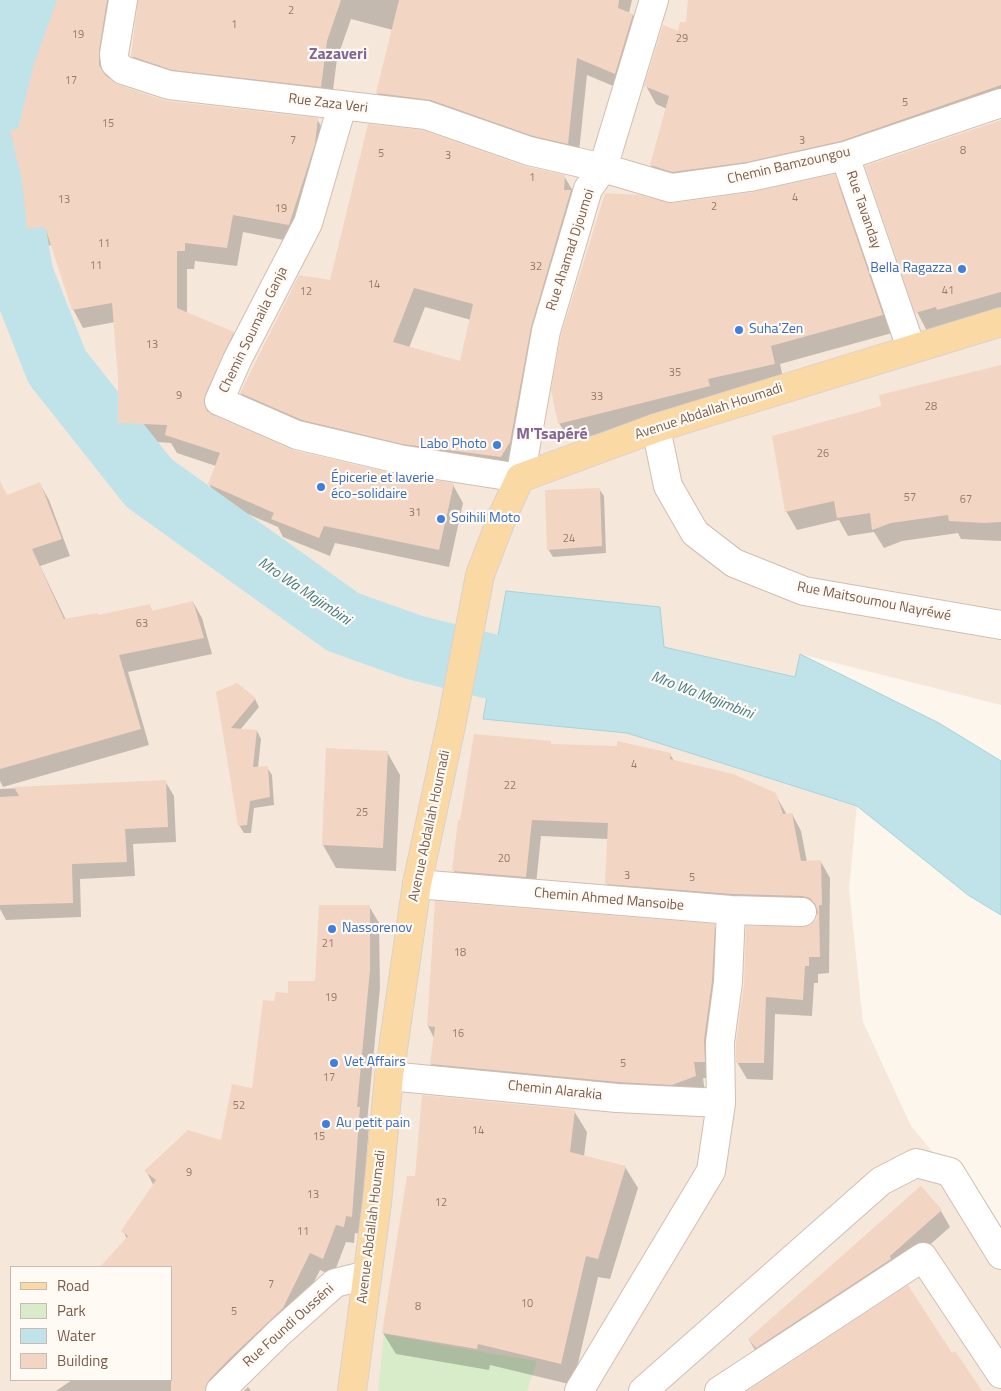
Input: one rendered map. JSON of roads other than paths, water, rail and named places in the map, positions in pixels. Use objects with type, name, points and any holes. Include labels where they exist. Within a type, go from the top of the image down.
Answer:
[{"type":"main road","name":"Avenue Abdallah Houmadi","points":[[352,1391],[377,1203],[389,1076],[417,884],[455,708],[480,576],[503,515],[520,478],[656,428],[911,348],[1001,322]]},
{"type":"street","name":"Rue Zaza Veri","points":[[123,0],[114,54],[115,63],[122,70],[169,85],[426,115],[529,151],[603,168]]},
{"type":"street","name":"Rue Ahamad Djoumoi","points":[[520,478],[546,331],[588,189],[603,168],[654,0]]},
{"type":"street","name":"Chemin Bamzoungou","points":[[603,168],[671,188],[750,177],[845,156],[1001,103]]},
{"type":"street","name":"Chemin Soumaila Ganja","points":[[342,106],[308,222],[237,360],[220,401],[297,434],[399,459],[520,478]]},
{"type":"street","name":"Rue Tavanday","points":[[845,156],[911,348]]},
{"type":"street","name":"Rue Maitsoumou Nayréwé","points":[[656,428],[668,486],[695,533],[734,564],[804,590],[1001,626]]},
{"type":"street","name":"Chemin Ahmed Mansoibe","points":[[417,884],[731,910],[802,912]]},
{"type":"street","points":[[579,1391],[711,1171],[721,1103],[720,1042],[728,982],[731,910]]},
{"type":"street","name":"Chemin Alarakia","points":[[389,1076],[617,1098],[721,1103]]},
{"type":"street","points":[[643,1391],[881,1181],[916,1163],[950,1172],[1001,1255]]},
{"type":"street","points":[[719,1391],[923,1257],[1001,1374]]},
{"type":"street","name":"Rue Foundi Ousséni","points":[[220,1391],[279,1333],[335,1283],[367,1275]]},
{"type":"water","points":[[506,591],[660,607],[664,647],[795,677],[800,654],[939,723],[1001,761],[1001,915],[968,895],[857,806],[627,733],[483,719]]},
{"type":"waterway","name":"Mro Wa Majimbini","points":[[24,0],[9,68],[3,169],[21,275],[57,367],[149,483],[343,622],[413,647],[513,672],[583,672]]},
{"type":"place","name":"Bella Ragazza","points":[[962,269]]},
{"type":"place","name":"Suha'Zen","points":[[739,330]]},
{"type":"place","name":"Labo Photo","points":[[497,445]]},
{"type":"place","name":"Épicerie et laverie éco-solidaire","points":[[321,487]]},
{"type":"place","name":"Soihili Moto","points":[[441,519]]},
{"type":"place","name":"Nassorenov","points":[[332,929]]},
{"type":"place","name":"Vet Affairs","points":[[334,1063]]},
{"type":"place","name":"Au petit pain","points":[[326,1124]]},
{"type":"district","name":"Zazaveri","points":[[338,55]]},
{"type":"district","name":"M'Tsapéré","points":[[552,435]]}]
